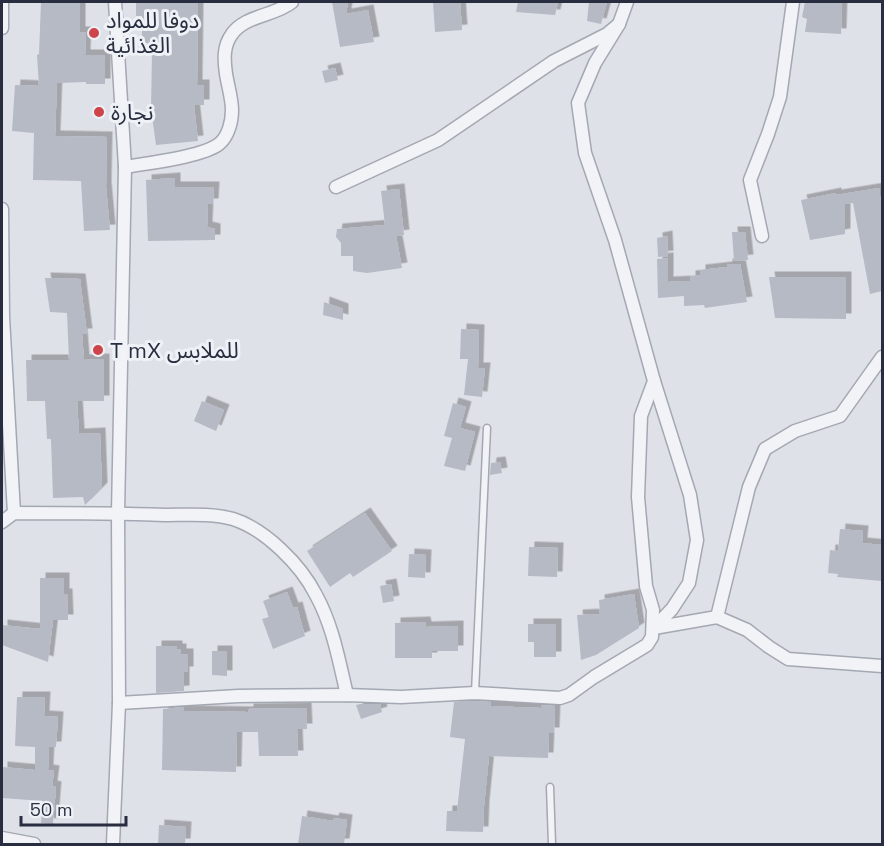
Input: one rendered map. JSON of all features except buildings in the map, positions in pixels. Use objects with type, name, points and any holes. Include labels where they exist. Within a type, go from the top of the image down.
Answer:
[{"type":"street","points":[[2,2],[2,28]]},
{"type":"street","points":[[113,844],[118,704],[118,513],[125,167],[115,2]]},
{"type":"street","points":[[125,167],[204,152],[219,144],[228,132],[232,111],[224,62],[226,43],[233,32],[245,23],[270,14],[292,2]]},
{"type":"street","points":[[627,2],[620,24],[595,63],[578,103],[585,153],[615,240],[654,381],[690,495],[697,540],[690,583],[672,609],[654,628]]},
{"type":"street","points":[[762,236],[750,180],[780,97],[793,2]]},
{"type":"street","points":[[336,187],[438,140],[554,61],[608,34],[620,24]]},
{"type":"street","points":[[2,209],[2,317],[14,513]]},
{"type":"street","points":[[717,617],[749,487],[765,449],[795,431],[840,416],[882,357]]},
{"type":"street","points":[[118,704],[238,696],[401,697],[475,693],[560,698],[569,695],[594,677],[642,649],[652,637],[653,610],[646,586],[638,497],[641,416],[654,381]]},
{"type":"street","points":[[2,522],[14,513],[118,513],[204,516],[232,519],[250,526],[295,564],[316,594],[334,638],[347,695]]},
{"type":"street","points":[[654,628],[717,617],[747,630],[788,658],[882,666]]},
{"type":"street","points":[[2,838],[34,844]]},
{"type":"lane","points":[[475,693],[487,428]]},
{"type":"lane","points":[[550,787],[552,844]]},
{"type":"place","name":"دوفا للمواد الغذائية","points":[[94,33]]},
{"type":"place","name":"نجارة","points":[[99,112]]},
{"type":"place","name":"T mX للملابس","points":[[98,350]]}]
